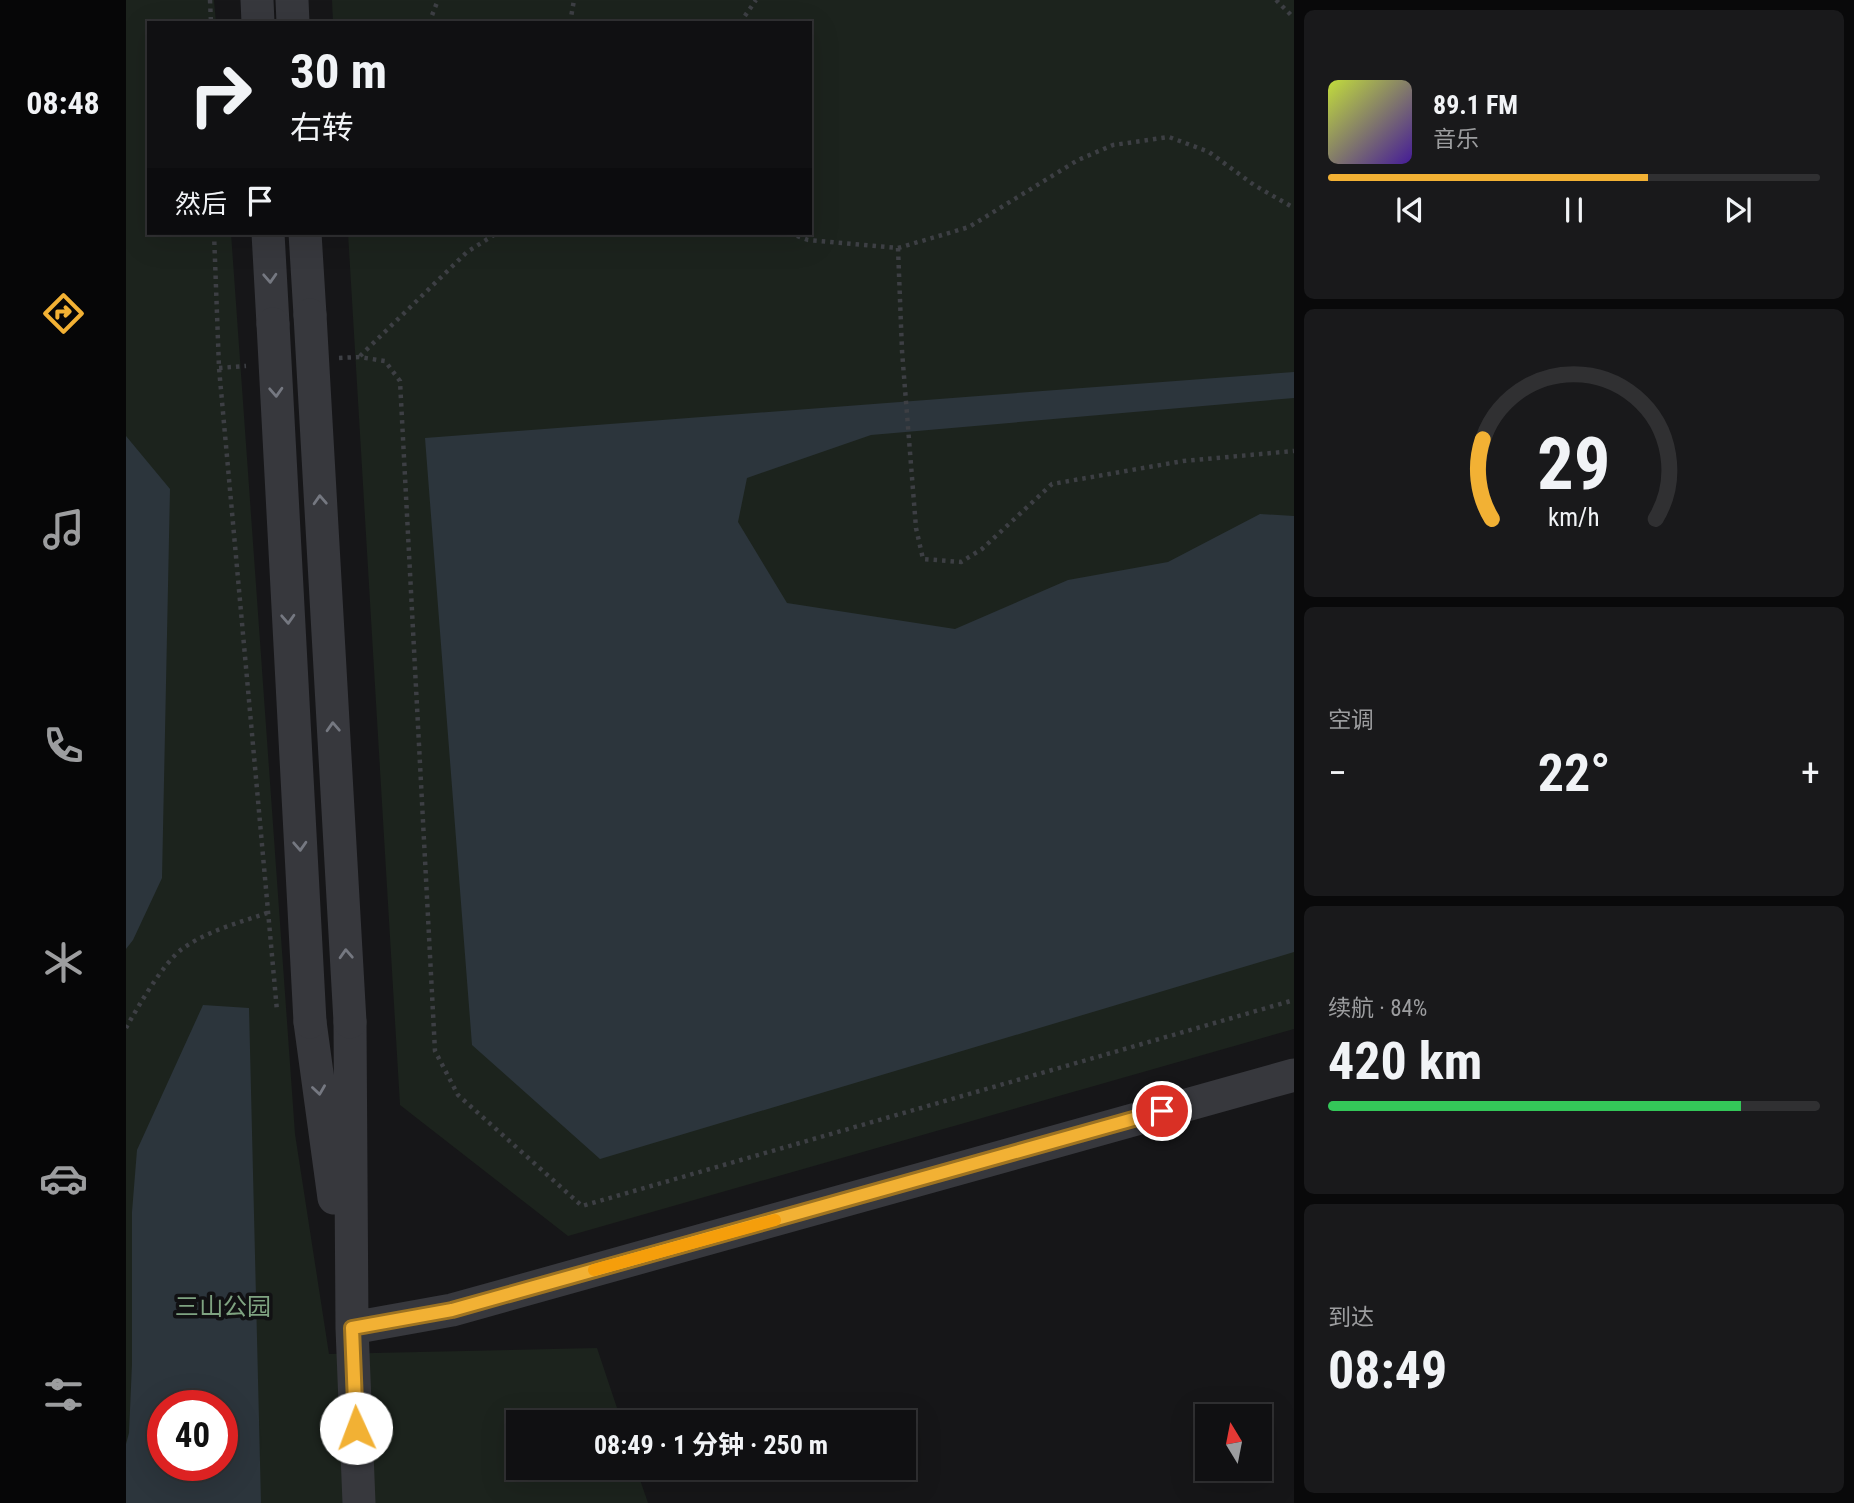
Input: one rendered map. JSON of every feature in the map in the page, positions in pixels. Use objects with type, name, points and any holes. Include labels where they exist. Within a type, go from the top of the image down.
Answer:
[{"type":"street","points":[[257,0],[258,21]]},
{"type":"street","points":[[292,0],[293,21]]},
{"type":"street","points":[[268,235],[294,1019],[352,1328]]},
{"type":"street","points":[[305,235],[350,1022],[352,1328],[359,1503]]},
{"type":"street","points":[[352,1328],[452,1310],[1294,1075]]},
{"type":"path","points":[[211,0],[211,21]]},
{"type":"path","points":[[430,21],[438,0]]},
{"type":"path","points":[[570,21],[574,0]]},
{"type":"path","points":[[741,21],[756,0]]},
{"type":"path","points":[[1276,0],[1294,18]]},
{"type":"path","points":[[794,235],[808,240],[898,248],[969,227],[1078,160],[1113,145],[1169,137],[1209,152],[1254,185],[1294,208]]},
{"type":"path","points":[[214,235],[219,368],[267,913],[294,1019]]},
{"type":"path","points":[[359,357],[486,236]]},
{"type":"path","points":[[898,248],[902,351],[916,528],[923,559],[961,562],[982,548],[1052,484],[1183,461],[1294,451]]},
{"type":"path","points":[[334,359],[359,357],[385,360],[400,381],[435,1051],[458,1095],[582,1206],[1294,1000]]},
{"type":"path","points":[[219,368],[257,365]]},
{"type":"path","points":[[126,1028],[142,998],[180,950],[223,928],[267,913]]},
{"type":"green space","name":"三山公园","points":[[126,0],[214,0],[216,21],[147,21],[147,235],[231,235],[295,1134],[329,1354],[597,1348],[618,1410],[506,1410],[506,1480],[640,1480],[648,1503],[126,1503]]},
{"type":"green space","points":[[332,0],[1294,0],[1294,1029],[568,1236],[400,1105],[348,235],[812,235],[812,21],[333,21]]},
{"type":"shaded area","points":[[1294,372],[1294,398],[871,435],[747,478],[738,522],[787,603],[955,629],[1068,580],[1168,562],[1260,514],[1294,516],[1294,952],[600,1159],[472,1045],[425,438]]},
{"type":"shaded area","points":[[126,436],[170,489],[162,878],[133,940],[126,949]]},
{"type":"shaded area","points":[[203,1005],[249,1008],[261,1503],[126,1503],[126,1444],[129,1433],[132,1364],[132,1212],[137,1150]]},
{"type":"slow traffic","points":[[594,1270],[775,1220]]},
{"type":"route","points":[[356,1428],[352,1328],[452,1310],[1162,1111]]}]
